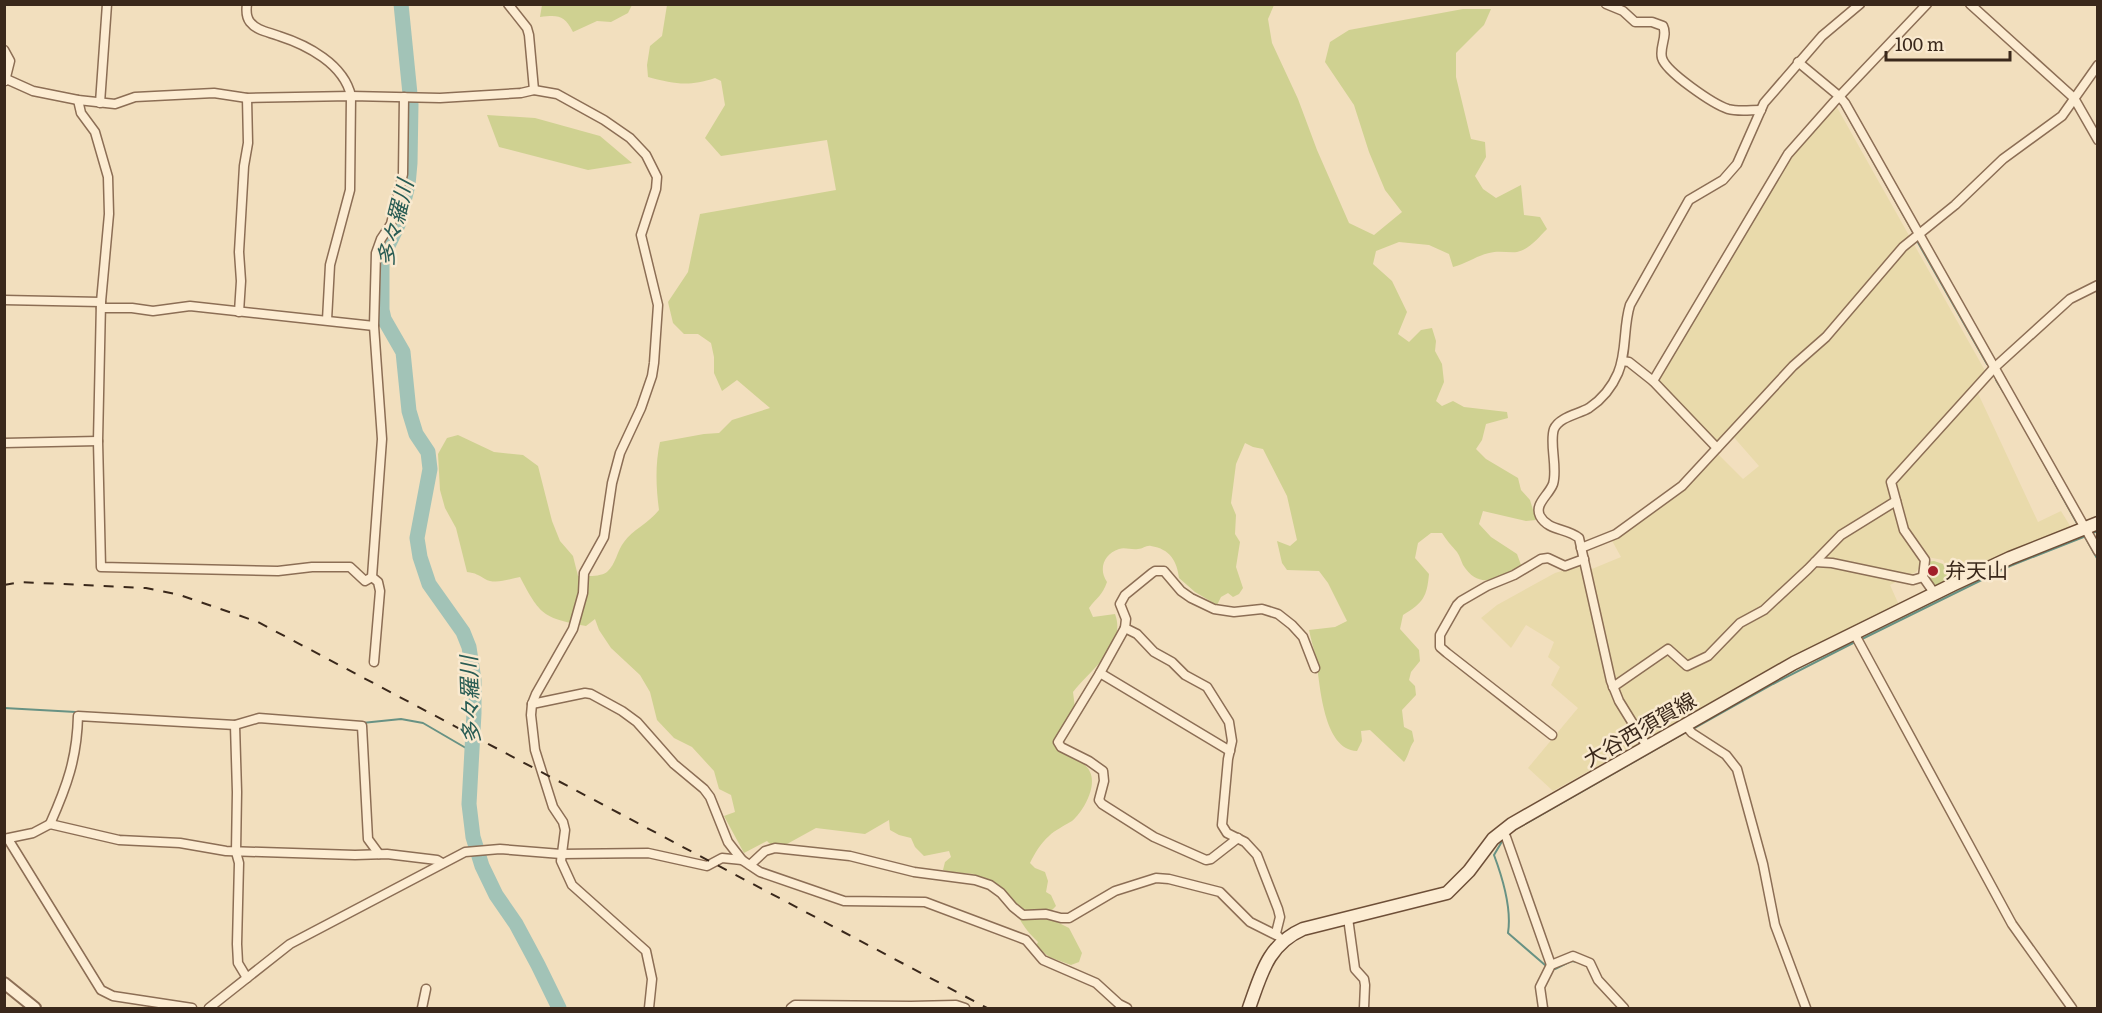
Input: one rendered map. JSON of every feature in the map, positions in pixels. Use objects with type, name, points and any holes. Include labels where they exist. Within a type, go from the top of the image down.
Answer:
[{"type":"main road","name":"大谷西須賀線","points":[[1249,1008],[1265,963],[1279,937],[1447,893],[1469,871],[1501,832],[1794,663],[2010,558],[2097,523]]},
{"type":"street","points":[[100,103],[107,4]]},
{"type":"street","points":[[247,4],[246,13],[255,28],[281,36],[326,58],[349,88],[351,96],[350,190],[330,265],[327,320]]},
{"type":"street","points":[[508,4],[527,28],[534,90]]},
{"type":"street","points":[[1606,4],[1623,11],[1635,22],[1652,22],[1663,26],[1665,31],[1661,55],[1665,64],[1688,84],[1727,109],[1761,110]]},
{"type":"street","points":[[1648,748],[1613,687],[1579,538],[1572,532],[1550,527],[1541,519],[1538,510],[1552,486],[1555,474],[1554,430],[1559,422],[1588,409],[1599,401],[1617,374],[1622,361],[1626,317],[1630,306],[1689,200],[1722,180],[1737,164],[1764,103],[1822,36],[1860,4]]},
{"type":"street","points":[[1653,381],[1788,154],[1839,96],[1928,4]]},
{"type":"street","points":[[1970,4],[2074,98],[2097,140]]},
{"type":"street","points":[[4,50],[10,61],[5,79],[33,91],[100,103],[115,104],[135,97],[214,93],[247,98],[351,96],[440,98],[521,93],[534,90],[557,94],[579,105],[630,138],[646,155],[657,177],[656,189],[641,235],[658,305],[652,376],[641,408],[620,453],[612,483],[604,537],[584,573],[583,593],[573,629],[536,694],[531,715],[535,750],[553,807],[563,822],[565,830],[561,861],[572,885],[646,951],[652,979],[649,1008]]},
{"type":"street","points":[[1798,62],[1839,96],[1916,235],[1994,368],[2083,530],[2097,550]]},
{"type":"street","points":[[1581,548],[1616,534],[1682,486],[1793,366],[1826,337],[1916,235],[1955,205],[2003,159],[2062,116],[2097,65]]},
{"type":"street","points":[[372,577],[382,439],[374,326],[376,253],[381,239],[391,224],[403,174],[408,97]]},
{"type":"street","points":[[239,312],[241,281],[239,252],[244,166],[248,143],[247,98]]},
{"type":"street","points":[[78,100],[81,112],[95,132],[108,177],[108,214],[101,305],[98,441],[101,567],[278,571],[312,567],[350,567],[365,580],[372,577]]},
{"type":"street","points":[[1935,594],[1923,577],[1924,560],[1904,530],[1891,482],[1994,368],[2070,299],[2097,285]]},
{"type":"street","points":[[4,300],[101,305],[153,311],[190,306],[374,326]]},
{"type":"street","points":[[1622,361],[1629,362],[1653,381],[1717,448]]},
{"type":"street","points":[[4,443],[98,441]]},
{"type":"street","points":[[1613,687],[1668,649],[1687,666],[1708,656],[1740,623],[1764,610],[1841,535],[1896,501]]},
{"type":"street","points":[[1552,735],[1447,654],[1440,647],[1440,635],[1456,605],[1487,586],[1506,579],[1541,559],[1548,558],[1565,566],[1584,559]]},
{"type":"street","points":[[1815,562],[1832,563],[1913,580],[1923,577]]},
{"type":"street","points":[[1238,838],[1219,854],[1206,860],[1155,837],[1102,804],[1099,800],[1104,781],[1103,771],[1089,761],[1060,747],[1059,738],[1125,628],[1126,619],[1120,609],[1122,600],[1152,573],[1160,570],[1168,574],[1181,591],[1214,609],[1234,612],[1262,609],[1278,615],[1303,637],[1315,668]]},
{"type":"street","points":[[372,577],[378,582],[380,591],[374,662]]},
{"type":"street","points":[[209,1008],[290,944],[442,863],[472,850],[500,849],[561,854],[648,853],[707,866],[722,858],[746,863],[765,851],[775,848],[850,856],[914,872],[975,880],[990,885],[1001,893],[1023,915],[1046,914],[1061,918],[1069,918],[1115,891],[1156,878],[1170,879],[1220,892],[1250,922],[1279,937],[1278,909],[1257,855],[1245,842],[1227,833],[1222,825],[1228,759],[1232,741],[1231,726],[1208,687],[1185,675],[1172,662],[1154,652],[1137,634],[1125,628]]},
{"type":"street","points":[[1854,633],[2012,924],[2072,1008]]},
{"type":"street","points":[[1100,673],[1230,752]]},
{"type":"street","points":[[532,704],[585,693],[622,711],[646,730],[674,764],[704,789],[710,797],[728,842],[746,863],[760,872],[844,901],[925,903],[1026,940],[1043,960],[1096,983],[1119,1004],[1127,1008]]},
{"type":"street","points":[[192,1008],[113,996],[101,990],[6,839],[33,833],[50,824],[68,785],[78,741],[78,716],[235,725],[259,718],[362,726],[368,839],[379,855]]},
{"type":"street","points":[[235,725],[236,852],[239,863],[237,953],[238,963],[247,978]]},
{"type":"street","points":[[1686,726],[1692,733],[1726,755],[1737,770],[1763,864],[1775,926],[1806,1008]]},
{"type":"street","points":[[50,824],[119,840],[180,843],[236,852],[379,855],[437,860],[442,863]]},
{"type":"street","points":[[1501,832],[1506,837],[1551,965]]},
{"type":"street","points":[[722,858],[728,842]]},
{"type":"street","points":[[1348,918],[1355,969],[1364,979],[1364,1008]]},
{"type":"street","points":[[1544,1008],[1540,987],[1551,965],[1574,956],[1590,963],[1598,980],[1624,1008]]},
{"type":"street","points":[[4,983],[35,1008]]},
{"type":"street","points":[[422,1008],[426,989]]},
{"type":"street","points":[[791,1008],[795,1005],[956,1005],[966,1008]]},
{"type":"shaded area","points":[[1834,102],[1988,376],[1976,389],[2038,522],[2061,511],[2072,529],[1952,578],[1943,560],[1927,557],[1916,572],[1890,585],[1899,605],[1792,658],[1553,791],[1528,768],[1578,708],[1551,685],[1560,667],[1548,657],[1554,642],[1526,625],[1511,648],[1481,618],[1497,605],[1584,559],[1587,571],[1621,557],[1610,537],[1682,486],[1715,451],[1743,479],[1759,466],[1731,434],[1717,448],[1653,381],[1788,154]]},
{"type":"green space","points":[[542,4],[632,5],[628,13],[611,22],[597,21],[573,32],[567,22],[560,17],[540,17]]},
{"type":"green space","points":[[667,5],[1274,5],[1268,19],[1272,43],[1298,99],[1317,150],[1349,223],[1374,235],[1402,212],[1385,190],[1369,152],[1354,105],[1325,62],[1330,42],[1349,30],[1463,9],[1491,9],[1484,25],[1456,53],[1456,77],[1471,139],[1485,142],[1486,157],[1475,176],[1483,189],[1496,198],[1521,185],[1524,215],[1540,217],[1547,229],[1534,243],[1522,251],[1489,253],[1453,267],[1449,254],[1429,245],[1399,242],[1376,251],[1373,264],[1392,281],[1407,312],[1398,334],[1409,342],[1421,330],[1432,328],[1436,341],[1435,351],[1442,364],[1444,382],[1436,401],[1442,406],[1453,401],[1464,407],[1507,412],[1508,418],[1486,424],[1482,440],[1476,449],[1486,459],[1518,478],[1521,490],[1530,500],[1536,520],[1526,521],[1483,511],[1479,524],[1491,537],[1517,554],[1521,565],[1490,580],[1476,578],[1470,573],[1442,533],[1431,533],[1418,543],[1415,558],[1429,574],[1423,599],[1403,615],[1400,629],[1419,650],[1420,661],[1411,672],[1409,680],[1415,686],[1416,695],[1402,710],[1404,727],[1412,731],[1414,741],[1404,762],[1370,730],[1361,731],[1362,741],[1357,751],[1346,748],[1337,740],[1330,728],[1325,714],[1309,630],[1335,627],[1347,621],[1328,583],[1319,571],[1287,570],[1282,563],[1277,541],[1290,546],[1297,540],[1287,496],[1263,449],[1245,443],[1236,464],[1231,503],[1236,515],[1235,534],[1240,542],[1236,567],[1243,588],[1239,594],[1233,597],[1228,593],[1221,597],[1217,605],[1195,592],[1179,578],[1174,561],[1168,553],[1151,546],[1119,549],[1110,554],[1104,562],[1103,572],[1107,582],[1089,608],[1093,617],[1115,614],[1116,636],[1105,656],[1073,692],[1075,708],[1059,746],[1088,768],[1092,778],[1091,791],[1077,817],[1046,839],[1030,863],[1045,872],[1048,881],[1046,892],[1051,895],[1056,906],[1050,912],[1051,919],[1069,928],[1082,953],[1079,962],[1071,965],[1049,957],[1036,946],[1038,942],[1024,926],[1007,895],[998,886],[980,881],[974,874],[943,870],[945,862],[951,857],[949,851],[924,856],[915,847],[911,838],[890,830],[889,820],[865,834],[816,828],[787,844],[772,846],[767,841],[744,853],[724,816],[735,812],[731,795],[719,789],[714,771],[692,747],[674,738],[657,720],[650,692],[640,675],[611,648],[599,630],[595,619],[586,626],[551,617],[538,607],[520,577],[493,582],[467,572],[456,528],[445,508],[440,490],[438,454],[447,438],[458,435],[494,452],[523,455],[538,466],[552,521],[560,541],[573,556],[578,576],[593,576],[607,572],[627,538],[659,510],[656,476],[660,442],[719,433],[732,420],[770,408],[737,380],[722,391],[714,373],[711,343],[698,334],[684,334],[673,323],[668,302],[688,272],[700,214],[836,190],[827,140],[721,156],[705,138],[725,105],[721,81],[715,78],[682,84],[648,77],[650,46],[662,36]]},
{"type":"green space","points":[[487,115],[535,118],[600,136],[632,163],[588,170],[499,147]]},
{"type":"green space","points":[[1934,561],[1943,564],[1949,579],[1937,587],[1928,580],[1926,574],[1926,562]]},
{"type":"waterway","name":"多々羅川","points":[[401,4],[411,104],[410,163],[408,185],[398,225],[382,258],[382,310],[384,319],[403,352],[409,411],[416,434],[428,452],[430,469],[417,538],[420,557],[429,584],[463,632],[469,647],[474,680],[469,804],[473,837],[482,866],[496,895],[516,924],[559,1008]]},
{"type":"waterway","points":[[1842,106],[1914,234]]},
{"type":"waterway","points":[[1916,239],[1987,364]]},
{"type":"waterway","points":[[1996,380],[2004,393]]},
{"type":"waterway","points":[[2037,451],[2079,527]]},
{"type":"waterway","points":[[2092,533],[2098,531]]},
{"type":"waterway","points":[[1860,640],[2010,566],[2086,536]]},
{"type":"waterway","points":[[2085,537],[2098,560]]},
{"type":"waterway","points":[[1693,729],[1855,642]]},
{"type":"waterway","points":[[4,708],[76,712]]},
{"type":"waterway","points":[[362,723],[401,719],[423,723],[471,751]]},
{"type":"waterway","points":[[1511,832],[1688,731]]},
{"type":"waterway","points":[[1504,838],[1494,855],[1508,904],[1508,933],[1545,965],[1555,969],[1571,961],[1579,962]]},
{"type":"railway","points":[[4,585],[20,582],[146,588],[180,595],[258,622],[987,1008]]},
{"type":"place","name":"弁天山","points":[[1933,571]]}]
